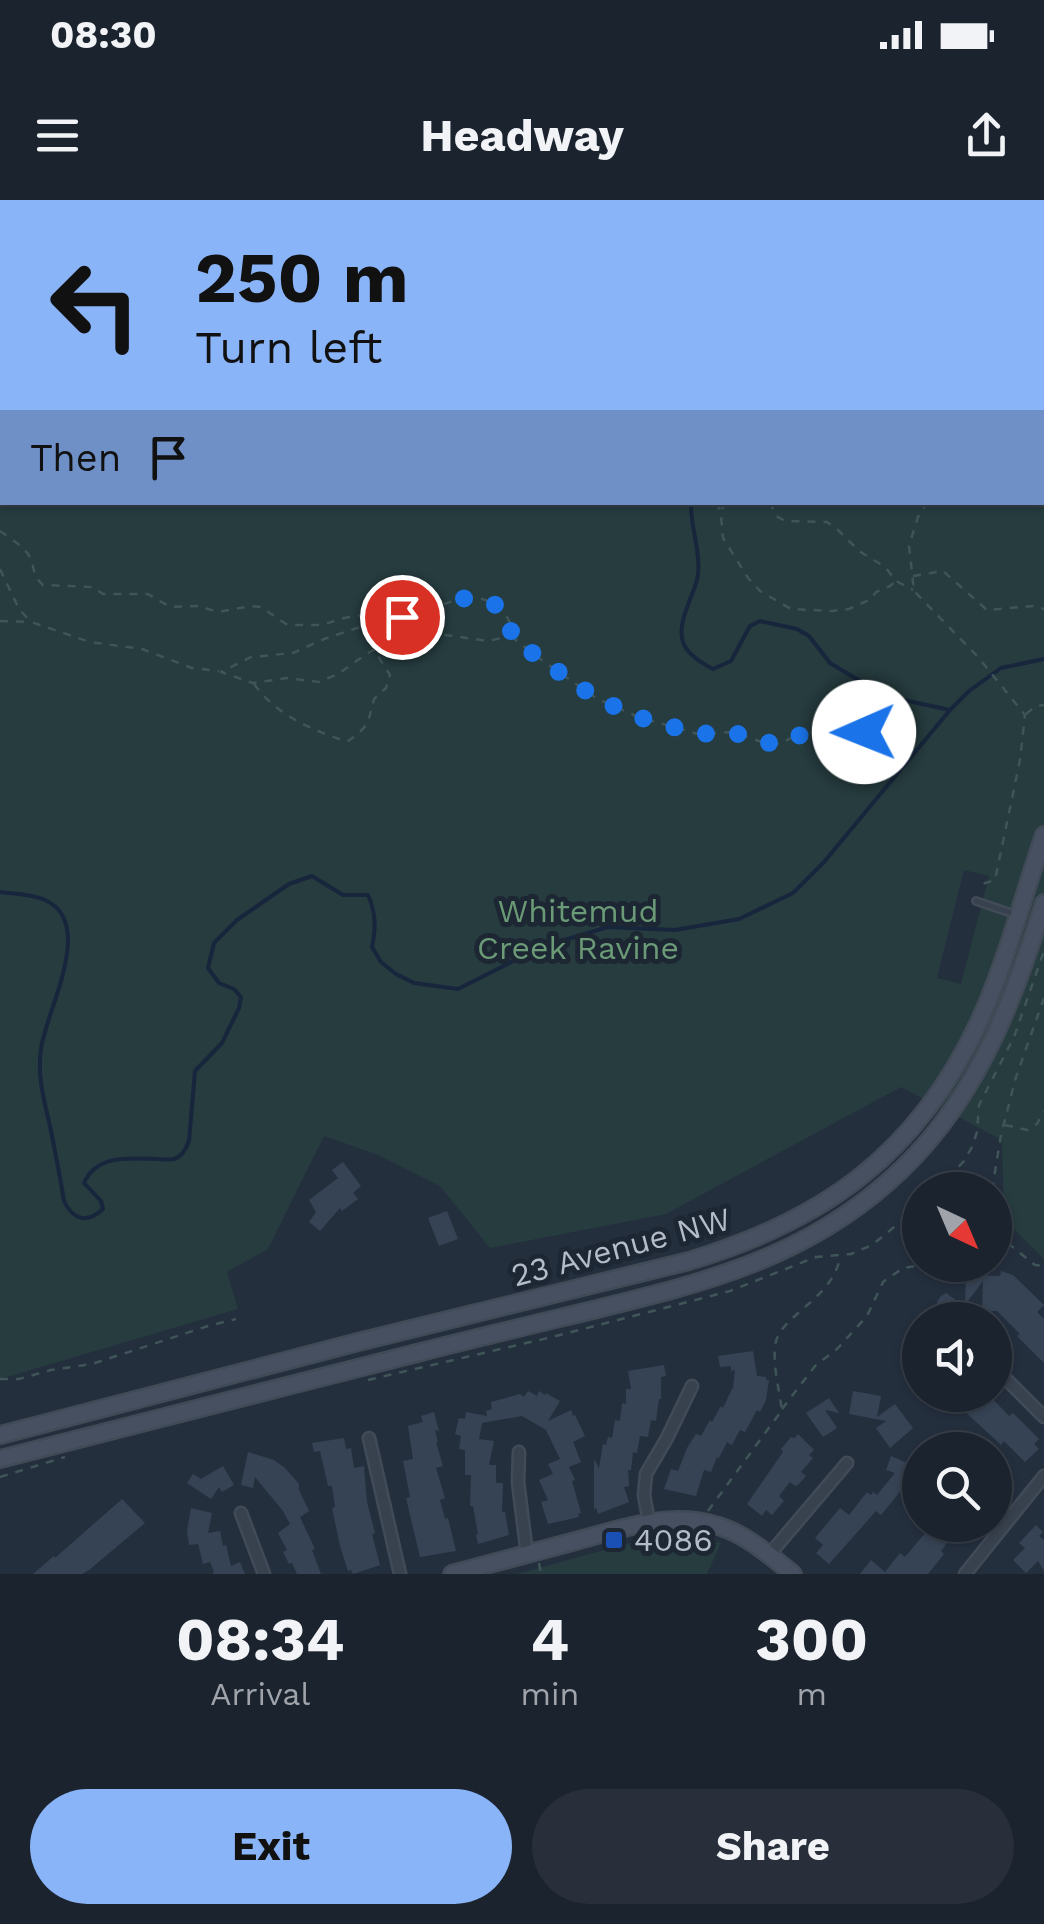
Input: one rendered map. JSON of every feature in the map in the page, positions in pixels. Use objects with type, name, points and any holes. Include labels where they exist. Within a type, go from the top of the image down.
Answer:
[{"type":"main road","name":"23 Avenue NW","points":[[0,1435],[689,1261],[782,1228],[872,1168],[926,1112],[959,1062],[980,1020],[1044,835]]},
{"type":"main road","name":"23 Avenue NW","points":[[0,1459],[698,1284],[791,1248],[886,1185],[944,1122],[977,1073],[1002,1023],[1044,903]]},
{"type":"main road","points":[[452,1574],[649,1522],[671,1520],[701,1522],[734,1532],[788,1573]]},
{"type":"street","points":[[1012,1385],[1044,1417]]},
{"type":"street","points":[[649,1522],[644,1495],[646,1474],[692,1386]]},
{"type":"street","points":[[370,1438],[400,1574]]},
{"type":"street","points":[[519,1452],[518,1482],[526,1554]]},
{"type":"street","points":[[769,1555],[847,1463]]},
{"type":"street","points":[[964,1574],[1044,1476]]},
{"type":"street","points":[[241,1513],[264,1574]]},
{"type":"lane","points":[[976,901],[1017,915]]},
{"type":"path","points":[[718,505],[722,538],[748,578],[760,591],[791,609],[849,609],[872,599],[876,592],[896,581]]},
{"type":"path","points":[[719,510],[725,505]]},
{"type":"path","points":[[771,505],[776,516],[785,521],[826,522],[859,551],[885,567],[896,581],[914,591],[978,657],[1025,715],[1020,760],[995,880],[982,884]]},
{"type":"path","points":[[914,591],[909,546],[926,505]]},
{"type":"path","points":[[0,532],[28,553],[32,572],[43,584],[92,586],[103,594],[148,594],[170,606],[198,606],[218,612],[261,606],[286,624],[322,625],[368,614],[369,624]]},
{"type":"path","points":[[0,569],[19,610],[30,622]]},
{"type":"path","points":[[913,576],[942,570],[987,610],[1004,606],[1044,609]]},
{"type":"path","points":[[450,594],[450,602]]},
{"type":"path","points":[[0,621],[30,622],[90,642],[142,648],[192,668],[221,672],[253,683],[287,678],[324,681],[374,650],[431,633],[500,640],[512,628],[500,606],[480,597],[465,597],[319,640],[293,653],[251,657],[221,672]]},
{"type":"path","points":[[427,599],[429,610]]},
{"type":"path","points":[[510,634],[596,698],[638,717],[698,734],[732,732],[779,744],[813,733],[838,736],[871,731],[889,716]]},
{"type":"path","points":[[253,683],[264,697],[302,725],[347,742],[371,718],[374,698],[386,688],[390,675],[374,650]]},
{"type":"path","points":[[1025,715],[1044,705]]},
{"type":"path","points":[[954,1172],[972,1147],[979,1105],[1014,1037],[1044,951]]},
{"type":"path","points":[[995,1172],[1016,1077],[1044,998]]},
{"type":"path","points":[[1004,1124],[1027,1130],[1037,1124],[1044,1111]]},
{"type":"path","points":[[1012,1247],[1035,1265],[1044,1266]]},
{"type":"path","points":[[782,1410],[774,1342],[829,1285],[840,1256]]},
{"type":"path","points":[[701,1522],[792,1394],[867,1316],[888,1277],[902,1269]]},
{"type":"path","points":[[0,1379],[19,1379],[92,1364],[236,1319]]},
{"type":"green space","name":"Whitemud Creek Ravine","points":[[0,505],[1044,505],[1044,1259],[1012,1228],[1012,1172],[1003,1172],[1002,1140],[901,1087],[666,1214],[490,1248],[440,1186],[378,1155],[324,1136],[268,1249],[227,1272],[238,1309],[0,1379]],"holes":[[[964,870],[989,876],[961,984],[937,978]]]},
{"type":"green space","points":[[685,1534],[721,1543],[707,1574],[517,1574],[648,1538]]},
{"type":"building","points":[[343,1162],[361,1186],[353,1193],[358,1199],[342,1211],[340,1208],[320,1231],[309,1222],[316,1212],[309,1200],[338,1178],[332,1170]]},
{"type":"building","points":[[447,1211],[458,1239],[439,1246],[428,1218]]},
{"type":"building","points":[[1012,1275],[1044,1305],[1037,1312],[1044,1319],[1044,1363],[1017,1336],[1020,1334],[1012,1326],[1012,1302],[982,1302],[983,1282],[1012,1282]]},
{"type":"building","points":[[966,1282],[982,1282],[967,1302]]},
{"type":"building","points":[[946,1293],[958,1302],[937,1302]]},
{"type":"building","points":[[753,1351],[757,1376],[769,1380],[760,1412],[757,1410],[745,1432],[740,1430],[732,1445],[727,1442],[711,1472],[704,1470],[696,1496],[664,1489],[671,1469],[678,1471],[696,1434],[701,1436],[723,1408],[733,1387],[735,1370],[731,1371],[731,1366],[720,1367],[718,1356]]},
{"type":"building","points":[[664,1365],[666,1376],[661,1377],[656,1421],[651,1420],[648,1437],[640,1436],[628,1470],[629,1486],[624,1487],[629,1502],[598,1514],[594,1509],[594,1459],[599,1468],[603,1444],[606,1445],[608,1437],[612,1438],[615,1420],[620,1421],[626,1389],[631,1389],[628,1371]]},
{"type":"building","points":[[528,1391],[537,1396],[539,1391],[546,1393],[560,1401],[548,1421],[571,1410],[585,1436],[573,1442],[581,1462],[569,1467],[581,1513],[579,1517],[548,1524],[541,1502],[548,1500],[539,1480],[553,1474],[548,1464],[560,1459],[546,1430],[522,1416],[482,1423],[479,1439],[494,1441],[489,1465],[496,1465],[496,1483],[503,1483],[502,1512],[509,1535],[478,1544],[470,1506],[471,1475],[465,1475],[465,1450],[459,1449],[461,1436],[455,1434],[459,1418],[465,1419],[466,1412],[487,1416],[491,1402],[520,1394],[524,1397]]},
{"type":"building","points":[[853,1391],[881,1396],[877,1417],[895,1404],[913,1428],[902,1432],[902,1438],[890,1448],[876,1428],[886,1421],[849,1414]]},
{"type":"building","points":[[829,1398],[839,1413],[825,1410],[837,1428],[823,1437],[806,1413]]},
{"type":"building","points":[[434,1412],[443,1466],[436,1468],[445,1498],[440,1500],[456,1551],[420,1557],[406,1498],[410,1497],[403,1461],[413,1459],[408,1426],[423,1422],[421,1416]]},
{"type":"building","points":[[965,1412],[1005,1412],[1009,1416],[1013,1413],[1039,1439],[1034,1444],[1039,1449],[1025,1462],[1012,1449],[1012,1432],[987,1432]]},
{"type":"building","points":[[798,1434],[814,1450],[809,1455],[813,1458],[801,1472],[806,1476],[798,1485],[790,1482],[779,1496],[784,1501],[772,1515],[766,1510],[762,1516],[747,1504],[783,1452],[781,1449]]},
{"type":"building","points":[[344,1438],[346,1449],[351,1448],[354,1468],[364,1466],[380,1565],[353,1574],[348,1571],[340,1546],[332,1486],[328,1486],[320,1451],[314,1452],[312,1443]]},
{"type":"building","points":[[248,1452],[274,1460],[299,1484],[309,1511],[300,1517],[315,1549],[312,1550],[321,1574],[297,1574],[283,1552],[287,1550],[278,1533],[290,1524],[283,1511],[255,1477],[253,1488],[241,1485]]},
{"type":"building","points":[[891,1456],[902,1461],[902,1489],[881,1515],[876,1511],[829,1564],[816,1553],[823,1545],[815,1538],[840,1508],[849,1515],[867,1492],[877,1495],[895,1473],[886,1470]]},
{"type":"building","points":[[223,1466],[234,1485],[222,1492],[219,1487],[211,1499],[187,1483],[193,1474],[201,1479]]},
{"type":"building","points":[[122,1499],[145,1523],[82,1574],[33,1574],[55,1558]]},
{"type":"building","points":[[191,1508],[212,1513],[208,1533],[220,1531],[231,1566],[240,1562],[245,1574],[212,1574],[210,1562],[203,1564],[198,1544],[189,1545]]},
{"type":"building","points":[[1036,1525],[1043,1532],[1039,1536],[1044,1540],[1044,1571],[1038,1561],[1026,1573],[1013,1560],[1025,1548],[1019,1543]]},
{"type":"building","points":[[918,1542],[948,1542],[941,1551],[944,1554],[928,1574],[860,1574],[871,1560],[885,1572],[900,1553],[905,1557]]},
{"type":"waterway","points":[[691,505],[698,574],[682,636],[688,651],[713,669],[731,661],[750,626],[760,621],[797,629],[809,636],[830,663],[885,696],[950,710],[1001,668],[1044,659]]},
{"type":"waterway","points":[[0,892],[45,900],[60,912],[67,928],[64,970],[41,1049],[41,1078],[64,1201],[76,1216],[86,1218],[103,1209],[101,1201],[84,1183],[97,1167],[115,1160],[174,1159],[185,1150],[195,1071],[222,1043],[241,997],[219,983],[208,968],[214,943],[237,920],[289,884],[312,876],[343,895],[368,895],[373,908],[372,947],[381,962],[414,983],[458,989],[541,947],[608,927],[675,930],[739,919],[793,893],[824,862],[950,710]]},
{"type":"place","name":"4086","points":[[614,1540]]},
{"type":"route","points":[[402,617],[465,597],[480,597],[500,606],[512,628],[510,634],[596,698],[638,717],[698,734],[732,732],[779,744],[786,738],[813,733],[838,736],[864,732]]}]
